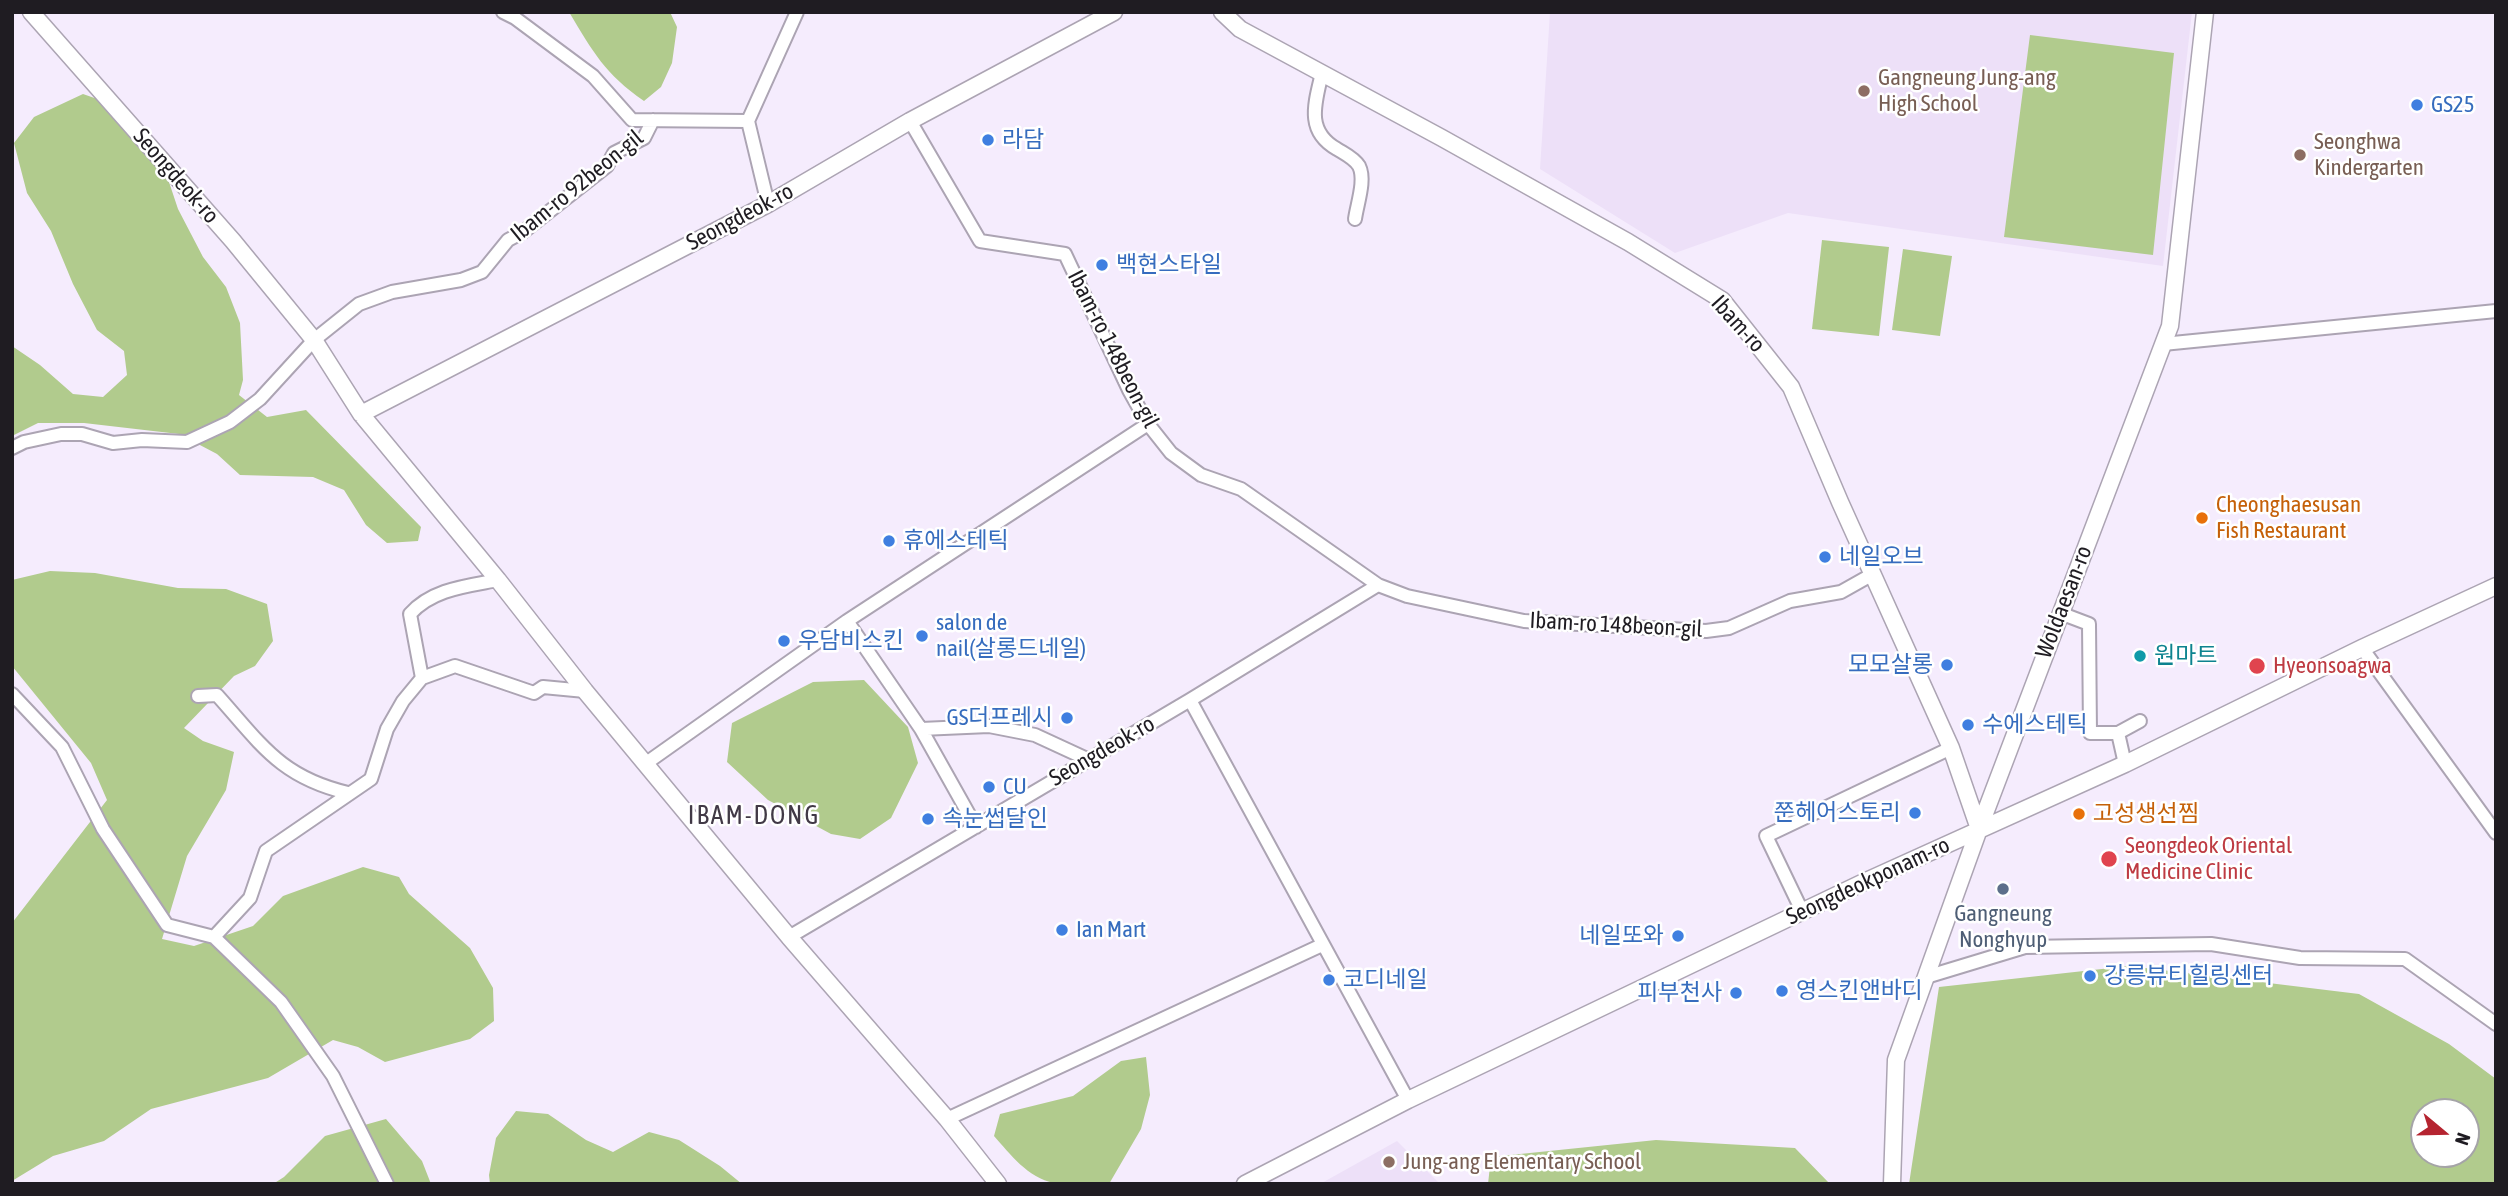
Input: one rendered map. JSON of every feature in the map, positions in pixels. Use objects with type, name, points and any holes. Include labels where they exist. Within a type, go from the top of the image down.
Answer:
[{"type":"street","name":"Seongdeok-ro","points":[[31,12],[233,241],[314,340],[361,414],[498,580],[585,691],[789,937],[947,1119],[998,1184]]},
{"type":"street","points":[[503,12],[593,76],[632,120],[653,120]]},
{"type":"street","points":[[768,204],[748,121],[797,12]]},
{"type":"street","name":"Seongdeok-ro","points":[[361,414],[768,204],[910,121],[1114,12]]},
{"type":"street","name":"Ibam-ro","points":[[1222,12],[1240,29],[1628,242],[1722,300],[1791,387],[1951,748],[1979,829]]},
{"type":"street","name":"Woldaesan-ro","points":[[1892,1184],[1896,1060],[1928,965],[2170,326],[2205,12]]},
{"type":"street","points":[[1322,73],[1314,105],[1315,121],[1325,143],[1351,157],[1358,164],[1361,173],[1355,219]]},
{"type":"street","name":"Ibam-ro 92beon-gil","points":[[12,448],[24,442],[61,434],[82,434],[113,443],[142,440],[187,442],[230,422],[260,399],[314,340],[359,304],[392,292],[460,280],[482,272],[508,240],[523,232],[607,166],[614,153],[643,138],[653,120],[748,121]]},
{"type":"street","name":"Ibam-ro 148beon-gil","points":[[910,121],[980,241],[1065,254],[1148,424],[1171,453],[1201,475],[1241,489],[1378,585],[1407,596],[1524,621],[1706,631],[1728,628],[1790,601],[1841,593],[1873,574]]},
{"type":"street","points":[[2163,344],[2496,311]]},
{"type":"street","points":[[645,764],[847,621],[1148,424]]},
{"type":"street","points":[[422,678],[410,614],[448,590],[498,580]]},
{"type":"street","name":"Seongdeok-ro","points":[[789,937],[1190,700],[1378,585]]},
{"type":"street","name":"Seongdeokponam-ro","points":[[1245,1184],[1408,1100],[1802,911],[2125,764],[2496,586]]},
{"type":"street","points":[[2060,613],[2089,624],[2090,733],[2118,733],[2140,721]]},
{"type":"street","points":[[847,621],[921,729],[976,827]]},
{"type":"street","points":[[2362,648],[2496,833]]},
{"type":"street","points":[[214,937],[250,898],[266,851],[372,779],[387,729],[403,701],[422,678],[455,666],[534,693],[543,687],[585,691]]},
{"type":"street","points":[[12,694],[62,747],[103,828],[167,925],[214,937],[281,1002],[333,1076],[387,1184]]},
{"type":"street","points":[[198,696],[216,695],[272,757],[288,769],[319,786],[348,793]]},
{"type":"street","points":[[1190,700],[1321,945],[1408,1100]]},
{"type":"street","points":[[921,729],[989,726],[1035,735],[1087,760]]},
{"type":"street","points":[[2118,733],[2125,764]]},
{"type":"street","points":[[1802,911],[1766,836],[1951,748]]},
{"type":"street","points":[[1926,977],[2025,947],[2211,944],[2300,958],[2405,959],[2496,1024]]},
{"type":"street","points":[[947,1119],[1321,945]]},
{"type":"shaded area","name":"Gangneung Jung-ang High School","points":[[1550,12],[2192,12],[2163,266],[1788,213],[1675,253],[1540,169]]},
{"type":"shaded area","name":"Jung-ang Elementary School","points":[[1397,1141],[1440,1184],[1320,1184]]},
{"type":"green space","points":[[569,12],[670,12],[677,27],[672,63],[661,87],[644,101],[631,91],[609,72]]},
{"type":"green space","points":[[2030,35],[2174,53],[2153,255],[2004,237]]},
{"type":"green space","points":[[83,94],[123,108],[162,161],[178,209],[203,257],[226,287],[240,323],[243,380],[239,395],[267,417],[306,410],[421,527],[418,541],[387,543],[366,525],[344,490],[313,477],[240,475],[217,454],[179,434],[84,423],[38,423],[12,436],[12,346],[40,365],[73,394],[103,397],[127,375],[124,351],[97,330],[73,284],[51,231],[27,193],[14,143],[34,117]]},
{"type":"green space","points":[[1822,240],[1889,247],[1879,336],[1812,329]]},
{"type":"green space","points":[[1903,249],[1952,256],[1940,336],[1892,330]]},
{"type":"green space","points":[[50,571],[95,573],[178,588],[226,589],[267,604],[273,641],[255,666],[234,676],[184,728],[203,741],[234,752],[226,790],[187,856],[162,939],[194,946],[253,926],[283,896],[363,867],[399,877],[409,894],[470,948],[493,988],[494,1021],[470,1039],[385,1062],[358,1047],[333,1040],[268,1078],[151,1109],[104,1141],[53,1156],[12,1181],[12,923],[107,800],[91,763],[12,666],[12,580]]},
{"type":"green space","points":[[864,680],[908,727],[918,763],[891,818],[860,839],[831,834],[768,800],[727,762],[732,723],[813,682]]},
{"type":"green space","points":[[2129,966],[2359,994],[2449,1044],[2496,1079],[2496,1184],[1909,1184],[1939,987]]},
{"type":"green space","points":[[1146,1057],[1150,1095],[1141,1129],[1109,1184],[1067,1185],[1045,1180],[1020,1164],[994,1136],[1000,1114],[1073,1096],[1121,1061]]},
{"type":"green space","points":[[516,1111],[548,1114],[586,1140],[613,1152],[649,1132],[679,1140],[720,1166],[742,1184],[490,1184],[489,1175],[496,1138]]},
{"type":"green space","points":[[386,1119],[422,1161],[431,1184],[273,1184],[284,1177],[325,1136]]},
{"type":"green space","points":[[1656,1140],[1795,1148],[1830,1184],[1488,1184],[1491,1157]]},
{"type":"place","name":"Gangneung Jung-ang High School","points":[[1864,91]]},
{"type":"place","name":"GS25","points":[[2417,105]]},
{"type":"place","name":"라담","points":[[988,140]]},
{"type":"place","name":"Seonghwa Kindergarten","points":[[2300,155]]},
{"type":"place","name":"백현스타일","points":[[1102,265]]},
{"type":"place","name":"Cheonghaesusan Fish Restaurant","points":[[2202,518]]},
{"type":"place","name":"휴에스테틱","points":[[889,541]]},
{"type":"place","name":"네일오브","points":[[1825,557]]},
{"type":"place","name":"salon de nail(살롱드네일)","points":[[922,636]]},
{"type":"place","name":"우담비스킨","points":[[784,641]]},
{"type":"place","name":"원마트","points":[[2140,656]]},
{"type":"place","name":"모모살롱","points":[[1947,665]]},
{"type":"place","name":"Hyeonsoagwa","points":[[2257,666]]},
{"type":"place","name":"GS더프레시","points":[[1067,718]]},
{"type":"place","name":"수에스테틱","points":[[1968,725]]},
{"type":"place","name":"CU","points":[[989,787]]},
{"type":"place","name":"쭌헤어스토리","points":[[1915,813]]},
{"type":"place","name":"고성생선찜","points":[[2079,814]]},
{"type":"place","name":"속눈썹달인","points":[[928,819]]},
{"type":"place","name":"Seongdeok Oriental Medicine Clinic","points":[[2109,859]]},
{"type":"place","name":"Gangneung Nonghyup","points":[[2003,889]]},
{"type":"place","name":"Ian Mart","points":[[1062,930]]},
{"type":"place","name":"네일또와","points":[[1678,936]]},
{"type":"place","name":"강릉뷰티힐링센터","points":[[2090,976]]},
{"type":"place","name":"코디네일","points":[[1329,980]]},
{"type":"place","name":"영스킨앤바디","points":[[1782,991]]},
{"type":"place","name":"피부천사","points":[[1736,993]]},
{"type":"place","name":"Jung-ang Elementary School","points":[[1389,1162]]},
{"type":"district","name":"IBAM-DONG","points":[[754,816]]}]
